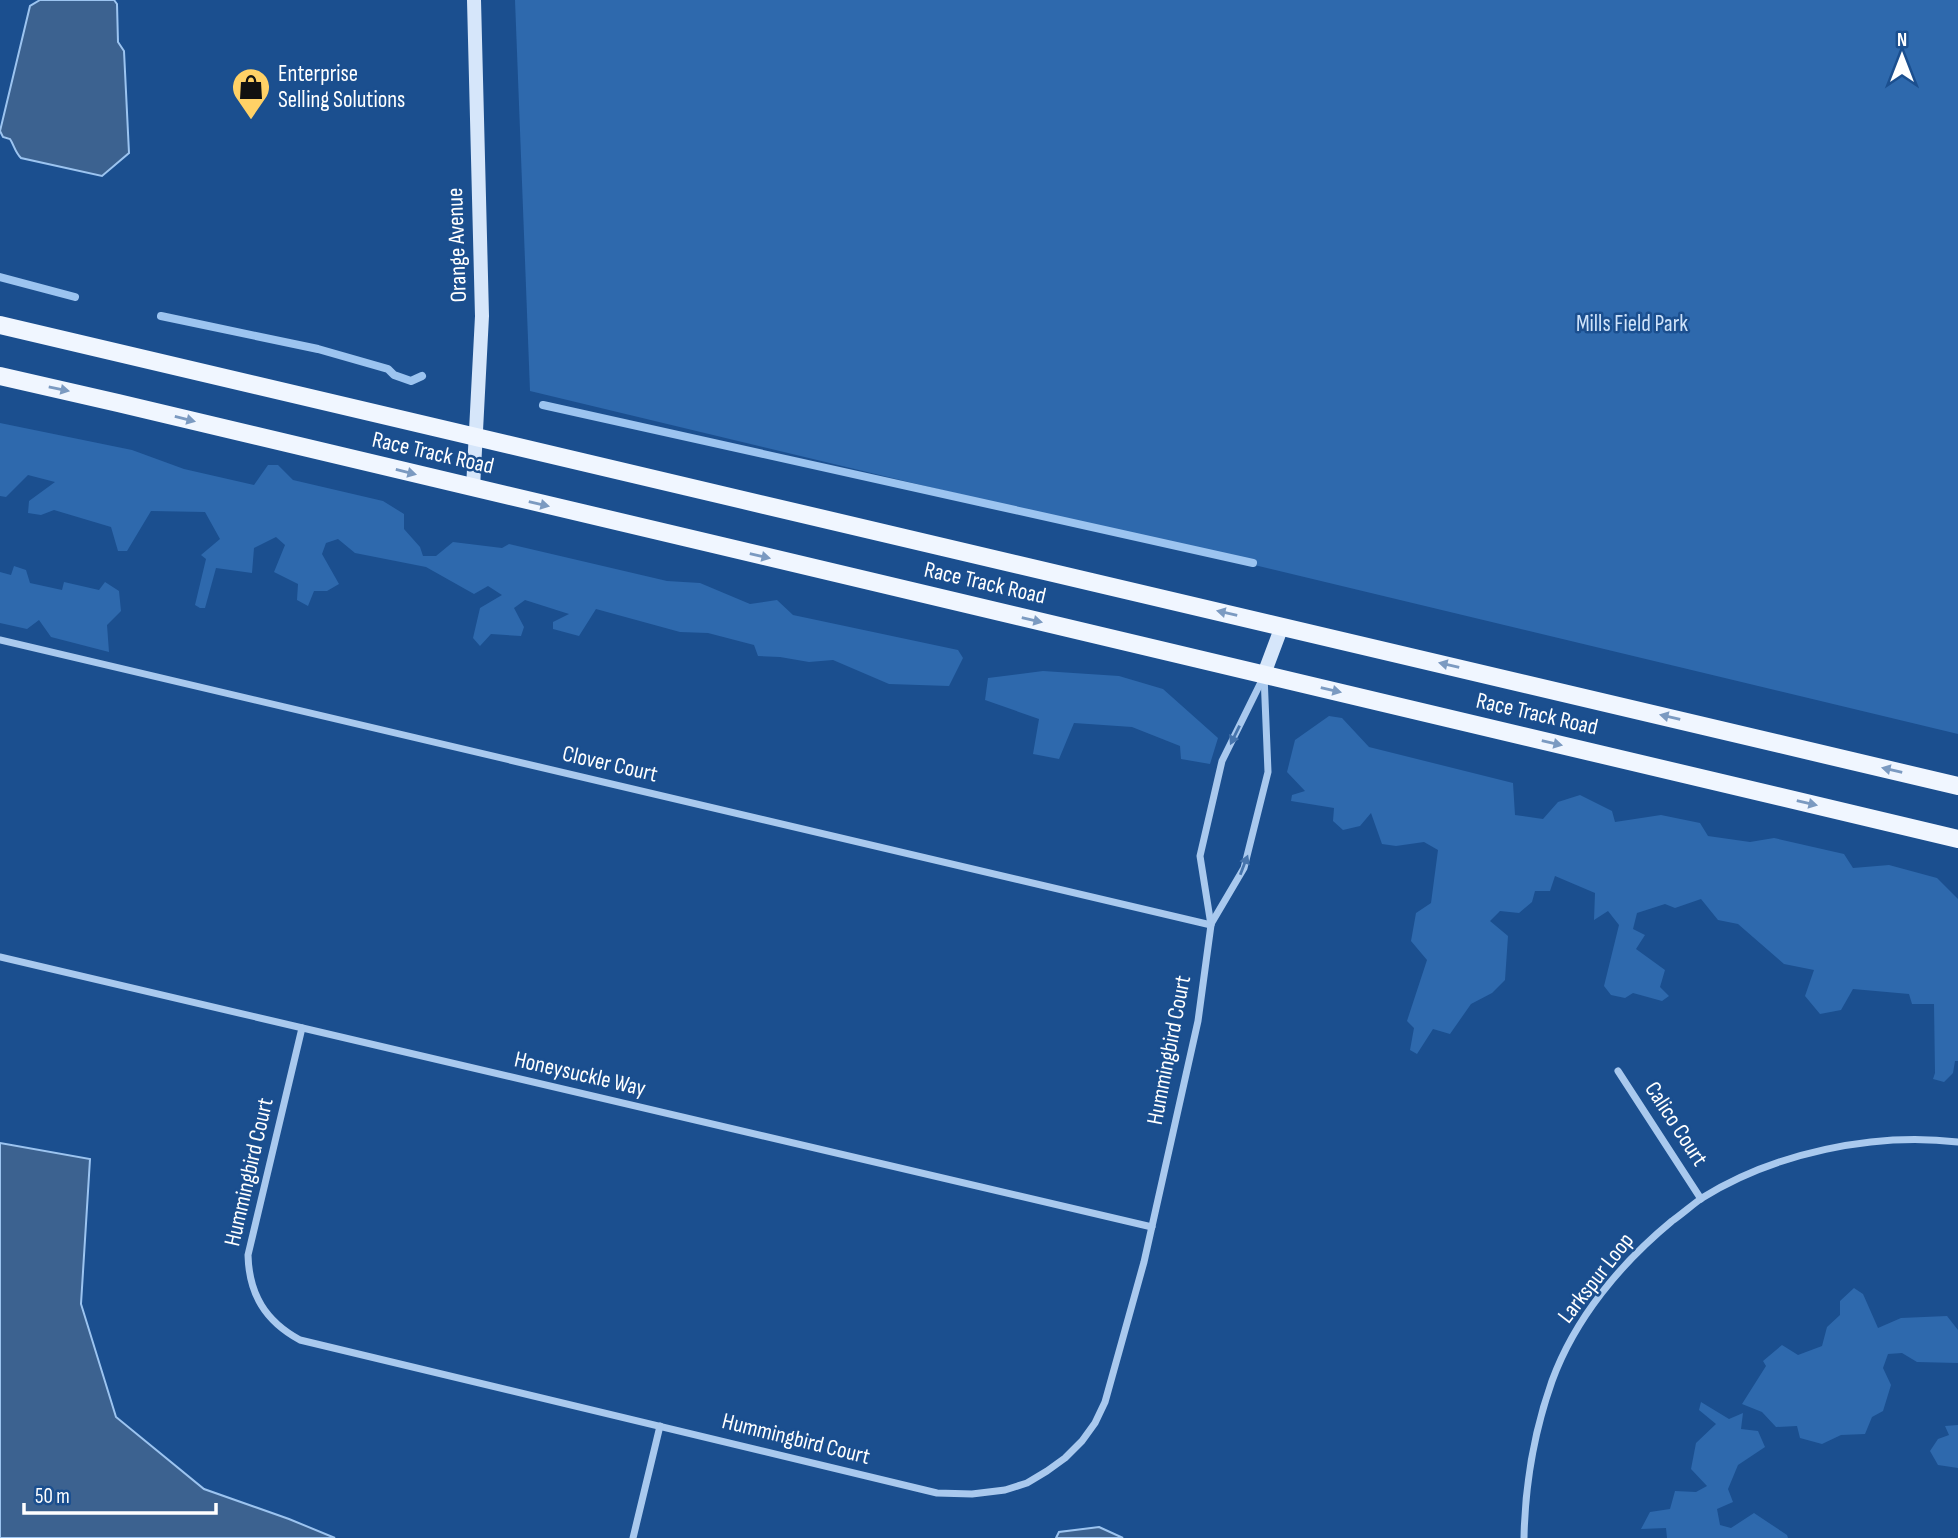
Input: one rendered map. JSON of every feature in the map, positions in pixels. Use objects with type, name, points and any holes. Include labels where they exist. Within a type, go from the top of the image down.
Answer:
[{"type":"main road","name":"Race Track Road","points":[[0,324],[1958,786]]},
{"type":"main road","name":"Race Track Road","points":[[0,376],[1958,839]]},
{"type":"street","name":"Orange Avenue","points":[[472,488],[482,316],[474,0]]},
{"type":"street","points":[[1264,674],[1282,626]]},
{"type":"street","name":"Clover Court","points":[[0,640],[1211,925]]},
{"type":"street","name":"Hummingbird Court","points":[[1211,925],[1244,868],[1268,772],[1264,674]]},
{"type":"street","name":"Hummingbird Court","points":[[302,1028],[248,1255],[250,1281],[261,1305],[287,1333],[300,1340],[937,1493],[972,1494],[1005,1490],[1027,1483],[1065,1458],[1082,1441],[1105,1402],[1144,1262],[1198,1021],[1211,925],[1200,856],[1222,761],[1264,674]]},
{"type":"street","name":"Honeysuckle Way","points":[[0,957],[1152,1227]]},
{"type":"street","name":"Calico Court","points":[[1618,1071],[1701,1199]]},
{"type":"street","name":"Larkspur Loop","points":[[1524,1538],[1525,1502],[1531,1461],[1553,1380],[1570,1343],[1593,1305],[1648,1241],[1701,1199],[1748,1174],[1802,1155],[1854,1144],[1898,1141],[1958,1142]]},
{"type":"street","points":[[634,1538],[660,1426]]},
{"type":"green space","name":"Mills Field Park","points":[[515,0],[1958,0],[1958,734],[530,391]]},
{"type":"green space","points":[[0,423],[132,450],[184,469],[254,485],[268,465],[278,465],[293,480],[383,501],[404,514],[404,529],[420,547],[423,556],[436,556],[453,542],[502,548],[509,544],[667,581],[700,583],[750,604],[777,600],[793,615],[958,650],[963,658],[949,686],[889,684],[833,660],[809,662],[758,656],[754,645],[708,633],[680,632],[596,609],[579,636],[553,629],[553,622],[569,614],[525,600],[514,608],[524,627],[521,636],[491,634],[480,646],[473,638],[480,608],[502,595],[488,586],[474,594],[426,567],[355,553],[338,539],[326,543],[322,554],[339,584],[327,591],[314,591],[308,606],[297,600],[298,584],[274,572],[285,545],[276,537],[254,548],[252,573],[216,568],[205,608],[200,608],[195,605],[206,559],[201,555],[220,539],[205,512],[151,511],[127,551],[118,551],[111,527],[54,510],[41,515],[28,513],[29,501],[55,482],[28,475],[6,497],[0,496]]},
{"type":"green space","points":[[14,566],[26,570],[30,583],[62,590],[64,582],[99,590],[105,582],[119,591],[121,611],[107,625],[109,652],[51,637],[39,620],[27,629],[0,623],[0,572],[11,575]]},
{"type":"green space","points":[[1043,671],[1119,676],[1163,689],[1218,738],[1210,764],[1181,759],[1180,746],[1132,727],[1074,723],[1059,759],[1033,754],[1039,719],[985,700],[988,678]]},
{"type":"green space","points":[[1329,716],[1342,718],[1369,747],[1513,783],[1515,815],[1543,819],[1558,802],[1580,795],[1612,811],[1615,822],[1661,815],[1700,823],[1708,836],[1750,842],[1774,838],[1844,854],[1853,868],[1889,865],[1937,878],[1958,899],[1958,1061],[1955,1061],[1953,1073],[1944,1082],[1933,1079],[1934,1004],[1912,1004],[1909,994],[1853,989],[1841,1010],[1820,1014],[1805,996],[1814,970],[1784,964],[1738,924],[1718,920],[1701,899],[1675,908],[1665,904],[1637,913],[1633,929],[1645,935],[1636,949],[1665,970],[1660,987],[1669,996],[1662,1001],[1633,993],[1625,998],[1611,995],[1604,986],[1619,925],[1608,911],[1594,920],[1595,893],[1555,876],[1550,891],[1535,891],[1532,902],[1519,913],[1500,911],[1490,921],[1508,936],[1505,980],[1492,993],[1471,1004],[1450,1034],[1433,1029],[1417,1054],[1410,1050],[1414,1028],[1407,1021],[1427,960],[1411,941],[1416,913],[1431,903],[1438,850],[1424,842],[1396,846],[1382,844],[1371,813],[1360,826],[1343,830],[1333,821],[1334,808],[1291,801],[1292,795],[1305,791],[1287,772],[1295,740]]},
{"type":"green space","points":[[1854,1288],[1863,1294],[1878,1328],[1901,1318],[1947,1316],[1958,1330],[1958,1363],[1917,1362],[1902,1353],[1888,1354],[1883,1368],[1891,1385],[1883,1411],[1872,1417],[1865,1434],[1841,1435],[1822,1444],[1800,1438],[1797,1426],[1776,1427],[1762,1412],[1742,1404],[1766,1366],[1763,1361],[1782,1345],[1798,1355],[1822,1346],[1827,1327],[1840,1315],[1840,1301]]},
{"type":"green space","points":[[1701,1402],[1729,1419],[1743,1413],[1741,1429],[1758,1431],[1765,1447],[1738,1465],[1728,1489],[1733,1502],[1717,1509],[1720,1525],[1731,1528],[1754,1513],[1788,1538],[1667,1538],[1666,1528],[1641,1529],[1650,1512],[1670,1509],[1675,1491],[1696,1492],[1707,1486],[1691,1469],[1696,1443],[1716,1424],[1699,1410]]},
{"type":"green space","points":[[1958,1425],[1958,1468],[1938,1465],[1930,1451],[1938,1439],[1949,1435],[1945,1426]]},
{"type":"shaded area","points":[[40,0],[114,0],[117,4],[118,42],[124,51],[129,153],[102,176],[21,158],[10,139],[3,137],[0,131],[30,6]]},
{"type":"shaded area","points":[[0,1143],[90,1159],[81,1304],[116,1417],[204,1489],[335,1538],[0,1538]]},
{"type":"shaded area","points":[[1099,1527],[1123,1538],[1056,1538],[1059,1532]]},
{"type":"waterway","points":[[0,277],[75,297]]},
{"type":"waterway","points":[[161,316],[318,349],[388,369],[394,375],[411,381],[422,376]]},
{"type":"waterway","points":[[543,405],[1253,563]]},
{"type":"place","name":"Enterprise Selling Solutions","points":[[251,121]]}]
